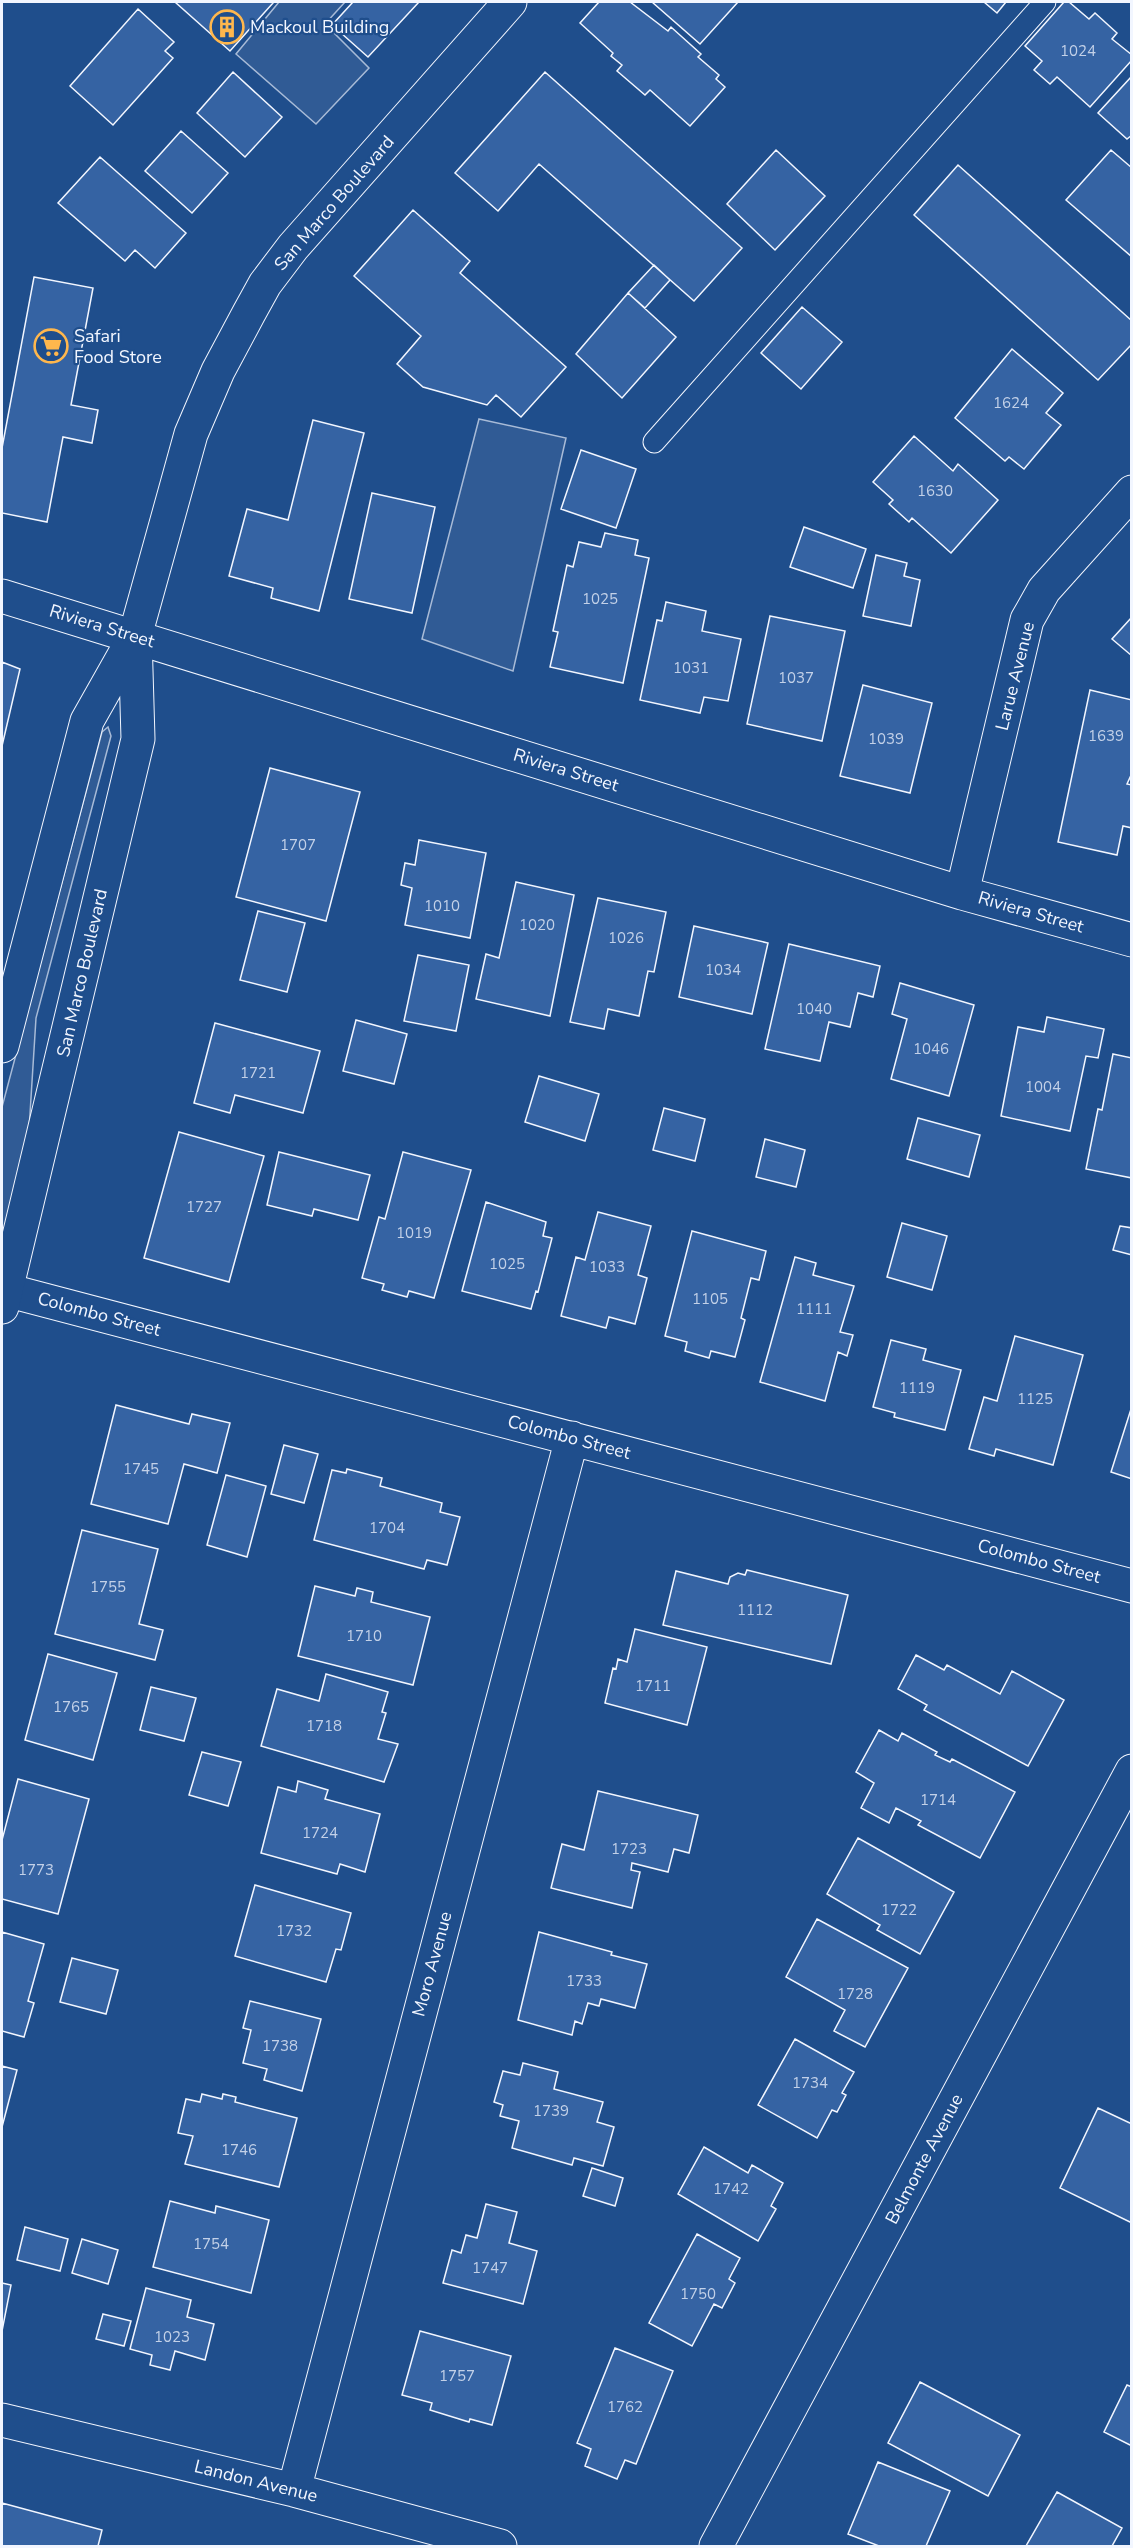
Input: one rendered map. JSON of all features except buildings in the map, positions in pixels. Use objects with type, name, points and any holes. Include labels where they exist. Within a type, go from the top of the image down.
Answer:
[{"type":"street","name":"San Marco Boulevard","points":[[2,1046],[6,1010],[87,721],[135,636],[191,434],[218,371],[265,284],[293,247],[510,2]]},
{"type":"street","name":"Larue Avenue","points":[[962,893],[1027,620],[1044,590],[1131,492]]},
{"type":"street","name":"Riviera Street","points":[[2,596],[962,893],[1131,940]]},
{"type":"street","name":"San Marco Boulevard","points":[[4,1299],[138,740],[135,636]]},
{"type":"street","name":"Colombo Street","points":[[4,1299],[572,1438],[1131,1586]]},
{"type":"street","name":"Moro Avenue","points":[[294,2490],[572,1438]]},
{"type":"street","name":"Belmonte Avenue","points":[[716,2547],[1131,1771]]},
{"type":"street","name":"Landon Avenue","points":[[5,2419],[294,2490],[500,2547]]},
{"type":"lane","points":[[654,442],[1045,2]]},
{"type":"shaded area","points":[[279,2],[345,2],[325,24],[369,68],[316,124],[236,54]]},
{"type":"shaded area","points":[[479,419],[566,438],[513,671],[422,639]]},
{"type":"shaded area","points":[[108,727],[111,736],[36,1018],[28,1146],[2,1245],[2,1107],[102,732]]},
{"type":"place","name":"Mackoul Building","points":[[227,27]]},
{"type":"place","name":"Safari Food Store","points":[[51,346]]}]
